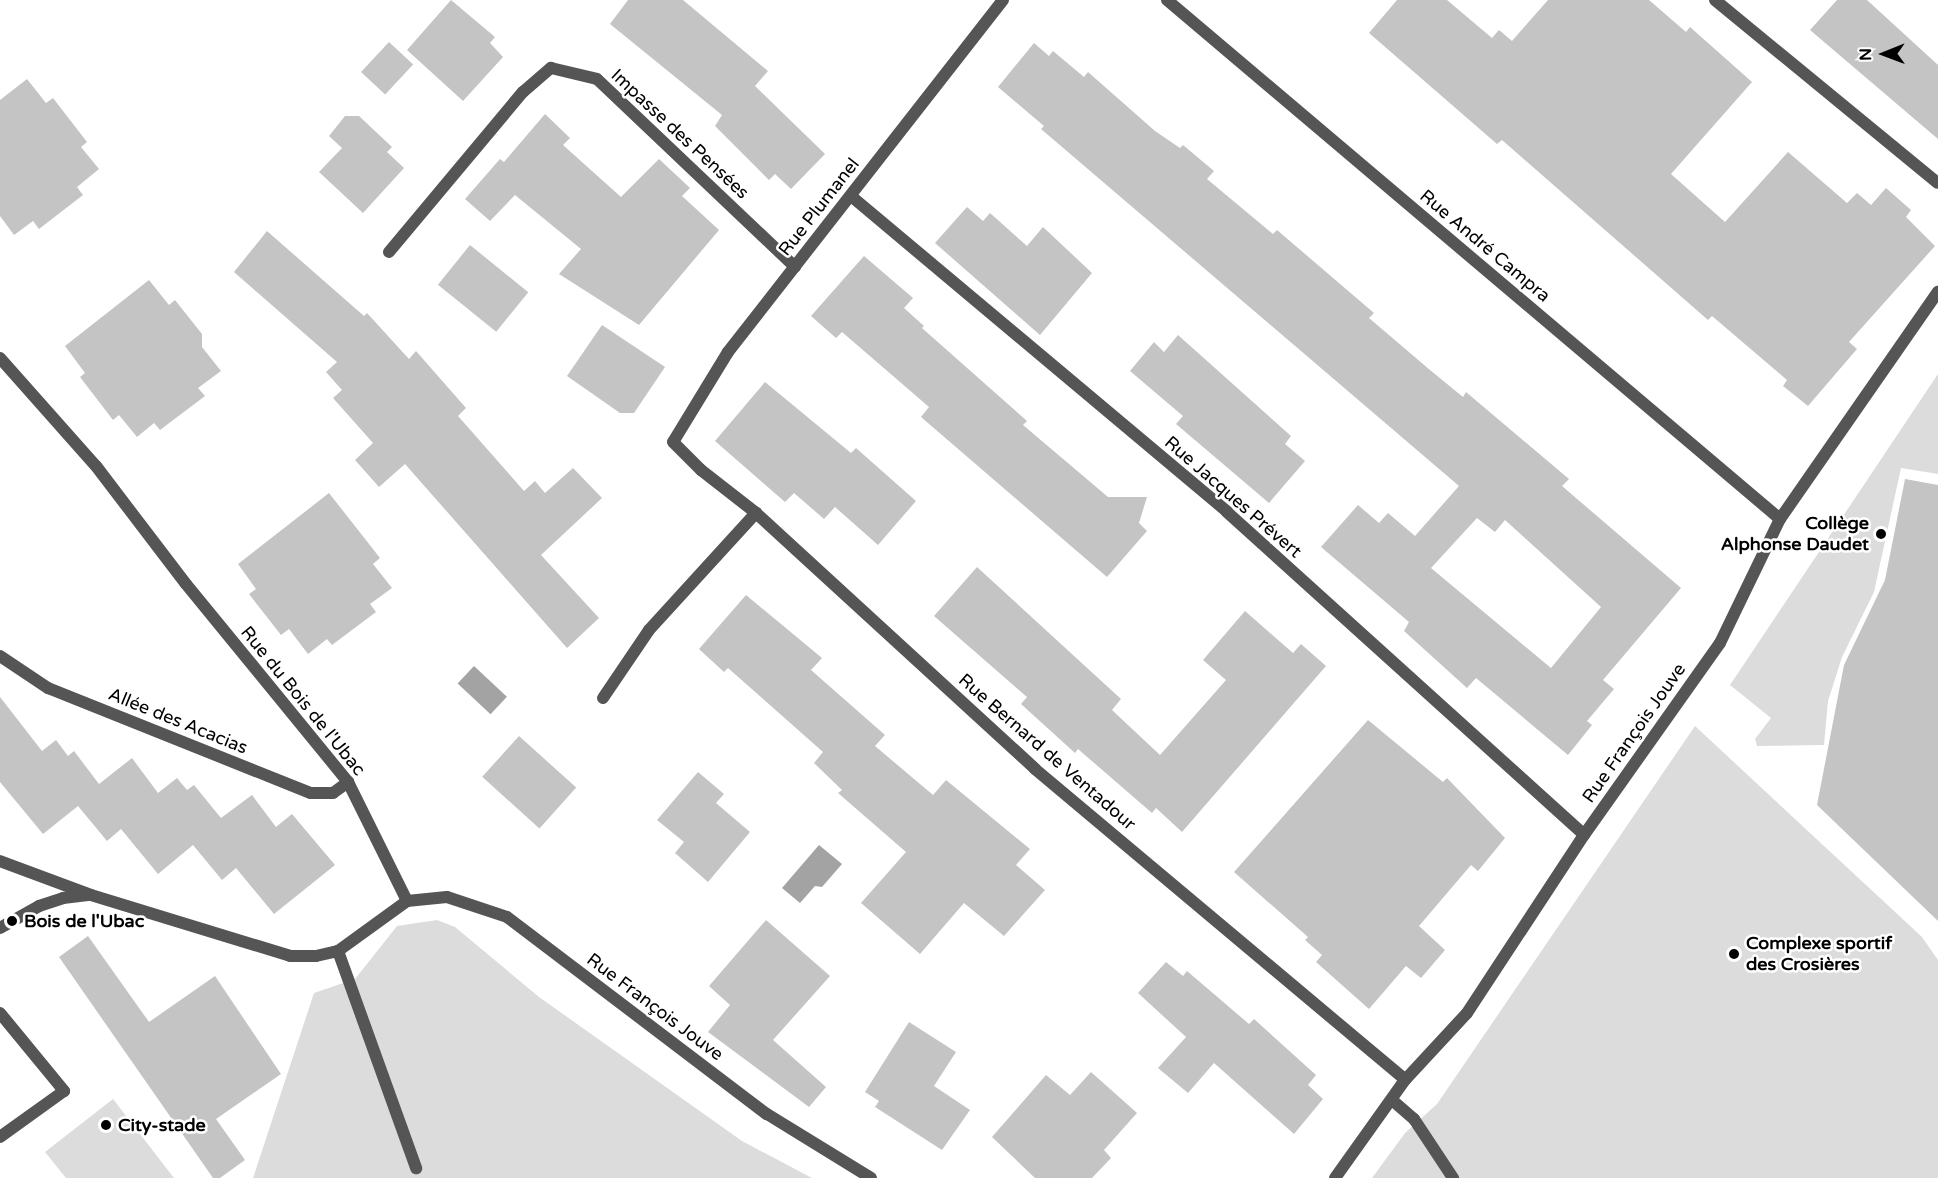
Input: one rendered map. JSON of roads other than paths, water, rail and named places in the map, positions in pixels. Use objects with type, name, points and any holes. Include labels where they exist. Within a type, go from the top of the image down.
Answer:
[{"type":"street","name":"Rue Plumanel","points":[[673,442],[728,352],[1003,0]]},
{"type":"street","name":"Rue André Campra","points":[[1167,0],[1780,519]]},
{"type":"street","points":[[1715,0],[1938,183]]},
{"type":"street","name":"Impasse des Pensées","points":[[389,252],[523,92],[551,68],[597,79],[795,267]]},
{"type":"street","name":"Rue Jacques Prévert","points":[[851,196],[1227,512],[1584,835]]},
{"type":"street","name":"Rue François Jouve","points":[[1335,1178],[1405,1080],[1467,1013],[1584,835],[1720,643],[1780,519],[1938,292]]},
{"type":"street","name":"Rue du Bois de l'Ubac","points":[[0,358],[96,466],[186,584],[348,782],[407,901]]},
{"type":"street","name":"Rue Bernard de Ventadour","points":[[673,442],[701,470],[756,513],[1035,769],[1405,1080]]},
{"type":"street","points":[[603,698],[649,630],[756,513]]},
{"type":"street","name":"Allée des Acacias","points":[[0,656],[48,688],[311,793],[333,793],[348,782]]},
{"type":"street","points":[[0,861],[91,895],[290,956],[316,956],[338,951],[407,901]]},
{"type":"street","points":[[0,928],[55,900],[91,895]]},
{"type":"street","name":"Rue François Jouve","points":[[407,901],[447,897],[507,917],[767,1114],[871,1178]]},
{"type":"street","points":[[338,951],[417,1168]]},
{"type":"street","points":[[0,1013],[64,1091],[0,1137]]},
{"type":"street","points":[[1392,1100],[1414,1119],[1452,1176]]},
{"type":"place","name":"Collège Alphonse Daudet","points":[[1881,534]]},
{"type":"place","name":"Bois de l'Ubac","points":[[12,921]]},
{"type":"place","name":"Complexe sportif des Crosières","points":[[1734,954]]},
{"type":"place","name":"City-stade","points":[[106,1125]]}]
